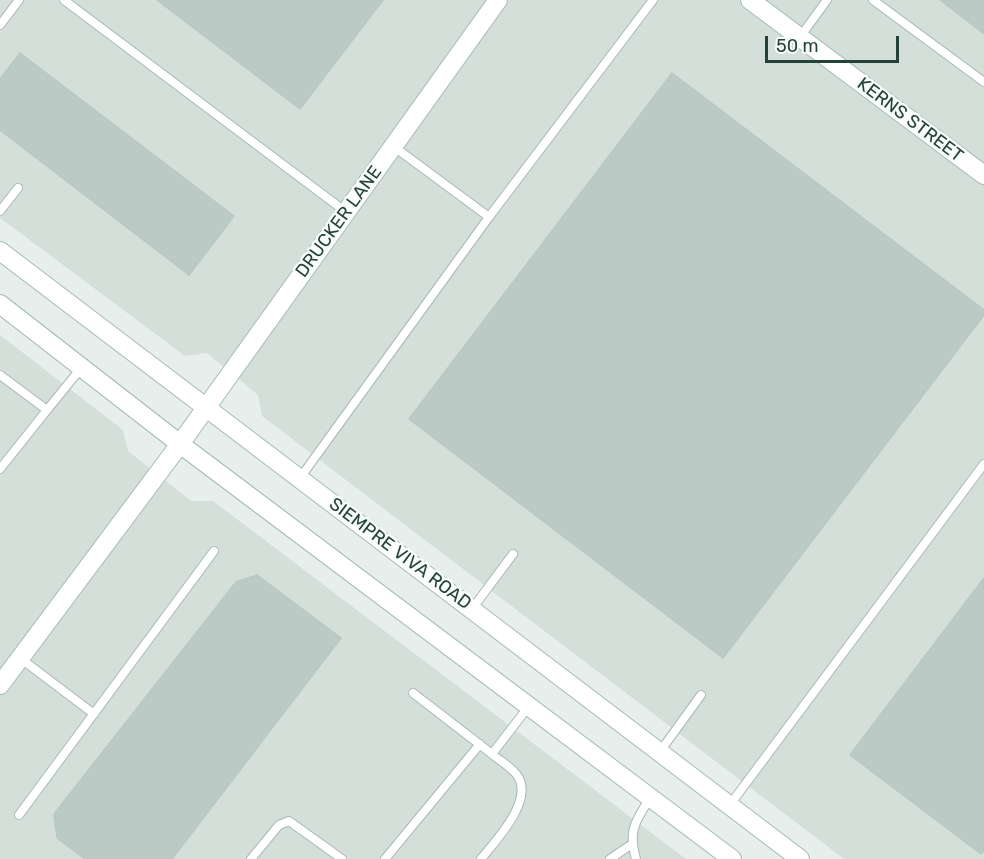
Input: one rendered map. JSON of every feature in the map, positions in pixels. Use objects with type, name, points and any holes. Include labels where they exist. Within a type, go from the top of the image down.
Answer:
[{"type":"main road","name":"DRUCKER LANE","points":[[0,685],[180,444],[498,0]]},
{"type":"main road","name":"KERNS STREET","points":[[750,0],[984,176]]},
{"type":"main road","name":"SIEMPRE VIVA ROAD","points":[[0,250],[800,859]]},
{"type":"main road","points":[[0,304],[83,366],[180,444],[732,859]]},
{"type":"lane","points":[[0,25],[19,0]]},
{"type":"lane","points":[[64,0],[346,212]]},
{"type":"lane","points":[[300,478],[489,217],[653,0]]},
{"type":"lane","points":[[800,37],[826,0]]},
{"type":"lane","points":[[873,0],[984,82]]},
{"type":"lane","points":[[393,146],[489,217]]},
{"type":"lane","points":[[0,211],[18,188]]},
{"type":"lane","points":[[0,469],[83,366]]},
{"type":"lane","points":[[0,375],[46,410]]},
{"type":"lane","points":[[729,806],[984,464]]},
{"type":"lane","points":[[19,815],[214,551]]},
{"type":"lane","points":[[472,609],[513,554]]},
{"type":"lane","points":[[20,658],[93,714]]},
{"type":"lane","points":[[413,693],[517,775],[522,788],[519,806],[481,859]]},
{"type":"lane","points":[[659,753],[701,696]]},
{"type":"lane","points":[[492,754],[529,706]]},
{"type":"lane","points":[[385,859],[480,744]]},
{"type":"lane","points":[[630,859],[633,825],[651,797]]},
{"type":"lane","points":[[251,859],[279,825],[289,820],[342,859]]},
{"type":"lane","points":[[610,859],[632,844]]},
{"type":"lane","points":[[632,844],[636,859]]},
{"type":"shaded area","points":[[0,0],[984,0],[984,859],[844,859],[262,416],[258,395],[207,353],[185,356],[0,218]]},
{"type":"shaded area","points":[[0,335],[123,430],[128,451],[191,501],[213,501],[686,859],[0,859]]},
{"type":"building","points":[[157,0],[383,0],[300,109]]},
{"type":"building","points":[[940,0],[984,0],[984,34]]},
{"type":"building","points":[[20,53],[234,216],[189,275],[0,130],[0,79]]},
{"type":"building","points":[[672,73],[984,310],[984,315],[723,658],[409,419]]},
{"type":"building","points":[[257,575],[341,638],[172,859],[85,859],[57,838],[54,814],[236,582]]},
{"type":"building","points":[[984,578],[984,850],[981,854],[850,755]]}]
